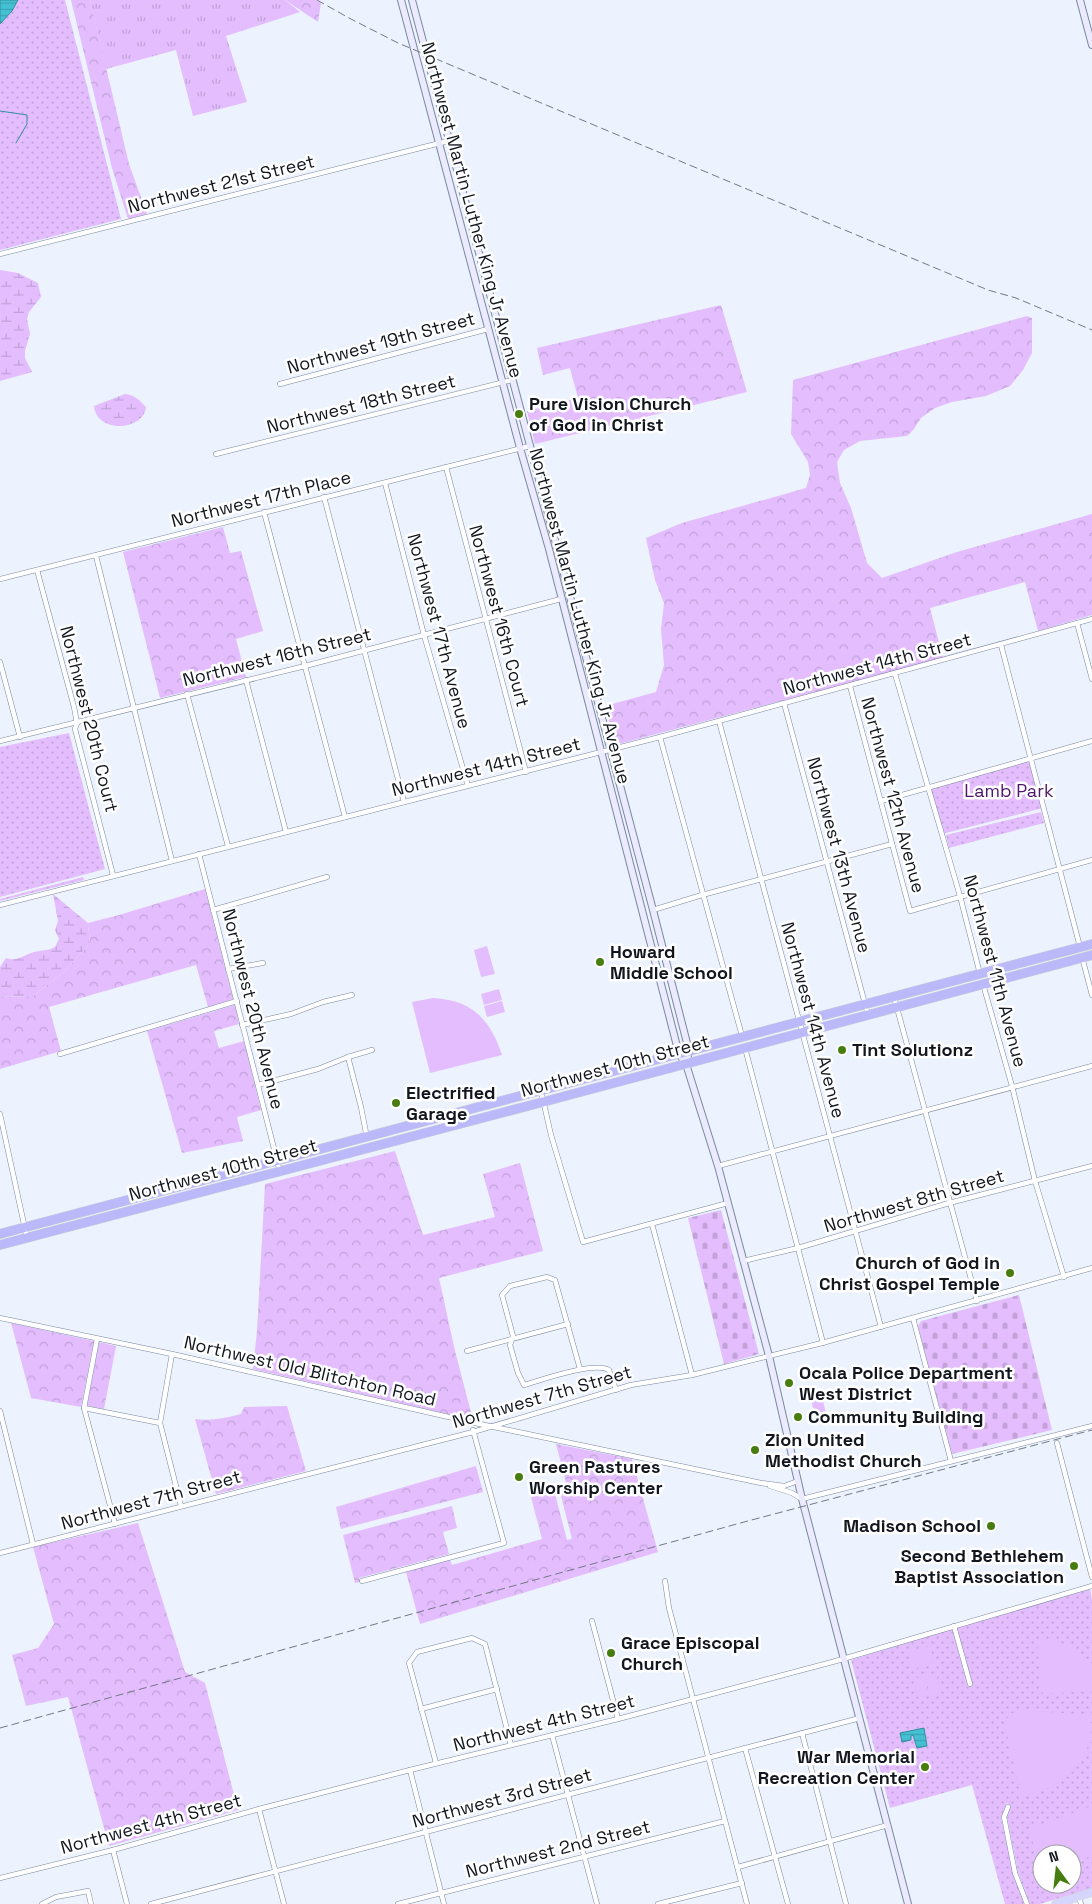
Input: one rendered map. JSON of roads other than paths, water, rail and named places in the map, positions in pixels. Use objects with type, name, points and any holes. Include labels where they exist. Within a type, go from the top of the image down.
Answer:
[{"type":"highway","name":"Northwest 10th Street","points":[[0,1234],[1092,944]]},
{"type":"highway","name":"Northwest 10th Street","points":[[0,1245],[686,1064],[1092,954]]},
{"type":"highway","points":[[394,1130],[397,1140]]},
{"type":"highway","points":[[136,1209],[144,1203],[149,1195]]},
{"type":"main road","name":"Northwest Martin Luther King Jr Avenue","points":[[401,0],[561,599],[679,1054],[686,1064],[728,1202],[769,1356],[802,1499],[908,1902]]},
{"type":"main road","name":"Northwest Martin Luther King Jr Avenue","points":[[412,0],[690,1051]]},
{"type":"main road","points":[[1080,0],[1092,45]]},
{"type":"main road","points":[[463,235],[473,232]]},
{"type":"main road","points":[[686,1064],[690,1051]]},
{"type":"main road","points":[[1056,1904],[1080,1900],[1092,1892]]},
{"type":"street","name":"Northwest 21st Street","points":[[0,254],[448,141]]},
{"type":"street","name":"Northwest 19th Street","points":[[280,384],[488,329]]},
{"type":"street","name":"Northwest 18th Street","points":[[216,454],[512,380]]},
{"type":"street","name":"Northwest 17th Place","points":[[0,579],[530,446]]},
{"type":"street","name":"Northwest 16th Court","points":[[446,467],[526,772]]},
{"type":"street","name":"Northwest 17th Avenue","points":[[385,482],[424,635],[468,786]]},
{"type":"street","points":[[324,497],[404,802]]},
{"type":"street","points":[[264,512],[345,817]]},
{"type":"street","points":[[96,556],[133,700],[132,708],[172,861]]},
{"type":"street","name":"Northwest 20th Court","points":[[37,570],[77,723],[76,729],[113,875]]},
{"type":"street","name":"Northwest 16th Street","points":[[0,741],[305,666],[561,599]]},
{"type":"street","name":"Northwest 14th Street","points":[[0,904],[526,772],[895,674],[1092,619]]},
{"type":"street","points":[[1078,623],[1092,679]]},
{"type":"street","points":[[1001,645],[1092,994]]},
{"type":"street","points":[[0,662],[20,737]]},
{"type":"street","name":"Northwest 11th Avenue","points":[[895,674],[960,896],[1012,1086],[1035,1181],[1064,1276]]},
{"type":"street","points":[[246,680],[286,832]]},
{"type":"street","name":"Northwest 12th Avenue","points":[[850,686],[910,910],[960,896]]},
{"type":"street","points":[[187,694],[228,846]]},
{"type":"street","name":"Northwest 13th Avenue","points":[[784,703],[868,1014]]},
{"type":"street","name":"Northwest 14th Avenue","points":[[718,721],[881,1327]]},
{"type":"street","points":[[660,737],[742,1038]]},
{"type":"street","points":[[881,801],[1092,741]]},
{"type":"street","points":[[653,910],[892,844]]},
{"type":"street","name":"Northwest 20th Avenue","points":[[199,854],[280,1172]]},
{"type":"street","points":[[960,896],[1092,860]]},
{"type":"street","points":[[213,910],[327,877]]},
{"type":"street","points":[[228,969],[263,963]]},
{"type":"street","points":[[242,1025],[291,1014],[324,1002],[352,995]]},
{"type":"street","points":[[894,997],[977,1300]]},
{"type":"street","points":[[60,1054],[236,1001]]},
{"type":"street","points":[[745,1048],[823,1343]]},
{"type":"street","points":[[258,1085],[318,1069],[372,1050]]},
{"type":"street","points":[[348,1057],[367,1138]]},
{"type":"street","points":[[718,1166],[1092,1066]]},
{"type":"street","points":[[540,1091],[582,1242],[728,1202]]},
{"type":"street","points":[[0,1114],[27,1238]]},
{"type":"street","name":"Northwest 8th Street","points":[[743,1261],[798,1248],[949,1203],[1092,1166]]},
{"type":"street","points":[[652,1224],[692,1375]]},
{"type":"street","name":"Northwest 7th Street","points":[[0,1552],[473,1432],[631,1385],[692,1375],[823,1343],[1092,1268]]},
{"type":"street","points":[[580,1369],[554,1280],[547,1277],[510,1286],[502,1295],[512,1336],[510,1345],[518,1373],[524,1384],[580,1369],[605,1367],[609,1370],[616,1390]]},
{"type":"street","name":"Northwest Old Blitchton Road","points":[[0,1318],[172,1354],[475,1424],[493,1426],[761,1483],[784,1486],[798,1481]]},
{"type":"street","points":[[913,1318],[950,1461]]},
{"type":"street","points":[[467,1351],[568,1324]]},
{"type":"street","points":[[97,1339],[84,1408],[115,1524]]},
{"type":"street","points":[[172,1354],[160,1423],[181,1506]]},
{"type":"street","points":[[84,1408],[160,1423]]},
{"type":"street","points":[[0,1412],[33,1544]]},
{"type":"street","points":[[362,1580],[504,1543],[473,1432],[475,1424]]},
{"type":"street","points":[[802,1499],[1092,1426]]},
{"type":"street","points":[[1057,1443],[1092,1577]]},
{"type":"street","name":"Northwest Old Blitchton Road","points":[[761,1483],[792,1493],[802,1499]]},
{"type":"street","points":[[665,1581],[669,1608],[747,1904]]},
{"type":"street","name":"Northwest 4th Street","points":[[0,1878],[113,1850],[259,1809],[618,1719],[845,1659],[1092,1586]]},
{"type":"street","points":[[592,1621],[618,1719]]},
{"type":"street","points":[[954,1626],[970,1684]]},
{"type":"street","points":[[436,1764],[409,1663],[412,1656],[417,1652],[472,1638],[485,1644],[511,1745]]},
{"type":"street","points":[[421,1708],[497,1688]]},
{"type":"street","name":"Northwest 3rd Street","points":[[151,1904],[860,1718]]},
{"type":"street","points":[[802,1733],[846,1904]]},
{"type":"street","points":[[552,1735],[597,1904]]},
{"type":"street","points":[[745,1748],[787,1902]]},
{"type":"street","points":[[410,1770],[444,1904]]},
{"type":"street","points":[[1008,1807],[1004,1817],[1015,1873],[1027,1904]]},
{"type":"street","points":[[259,1809],[284,1904]]},
{"type":"street","name":"Northwest 2nd Street","points":[[398,1904],[725,1821]]},
{"type":"street","points":[[738,1868],[889,1825]]},
{"type":"street","points":[[113,1850],[127,1904]]},
{"type":"street","points":[[658,1904],[742,1883]]},
{"type":"street","points":[[42,1904],[56,1897],[88,1890],[91,1904]]},
{"type":"water","points":[[0,0],[18,0],[12,11],[0,24]]},
{"type":"water","points":[[924,1728],[927,1746],[917,1748],[913,1735],[911,1740],[902,1742],[900,1733]]},
{"type":"waterway","points":[[0,111],[27,115],[27,124],[16,143]]},
{"type":"railway","points":[[317,0],[398,43],[988,290],[1016,298],[1092,330]]},
{"type":"railway","points":[[0,1728],[744,1522],[1092,1430]]},
{"type":"place","name":"Pure Vision Church of God in Christ","points":[[519,414]]},
{"type":"place","name":"Howard Middle School","points":[[600,962]]},
{"type":"place","name":"Tint Solutionz","points":[[842,1050]]},
{"type":"place","name":"Electrified Garage","points":[[396,1103]]},
{"type":"place","name":"Church of God in Christ Gospel Temple","points":[[1010,1273]]},
{"type":"place","name":"Ocala Police Department West District","points":[[789,1383]]},
{"type":"place","name":"Community Building","points":[[798,1417]]},
{"type":"place","name":"Zion United Methodist Church","points":[[755,1450]]},
{"type":"place","name":"Green Pastures Worship Center","points":[[519,1477]]},
{"type":"place","name":"Madison School","points":[[991,1526]]},
{"type":"place","name":"Second Bethlehem Baptist Association","points":[[1074,1566]]},
{"type":"place","name":"Grace Episcopal Church","points":[[611,1653]]},
{"type":"place","name":"War Memorial Recreation Center","points":[[925,1767]]},
{"type":"park label","name":"Lamb Park","points":[[1009,791]]}]
